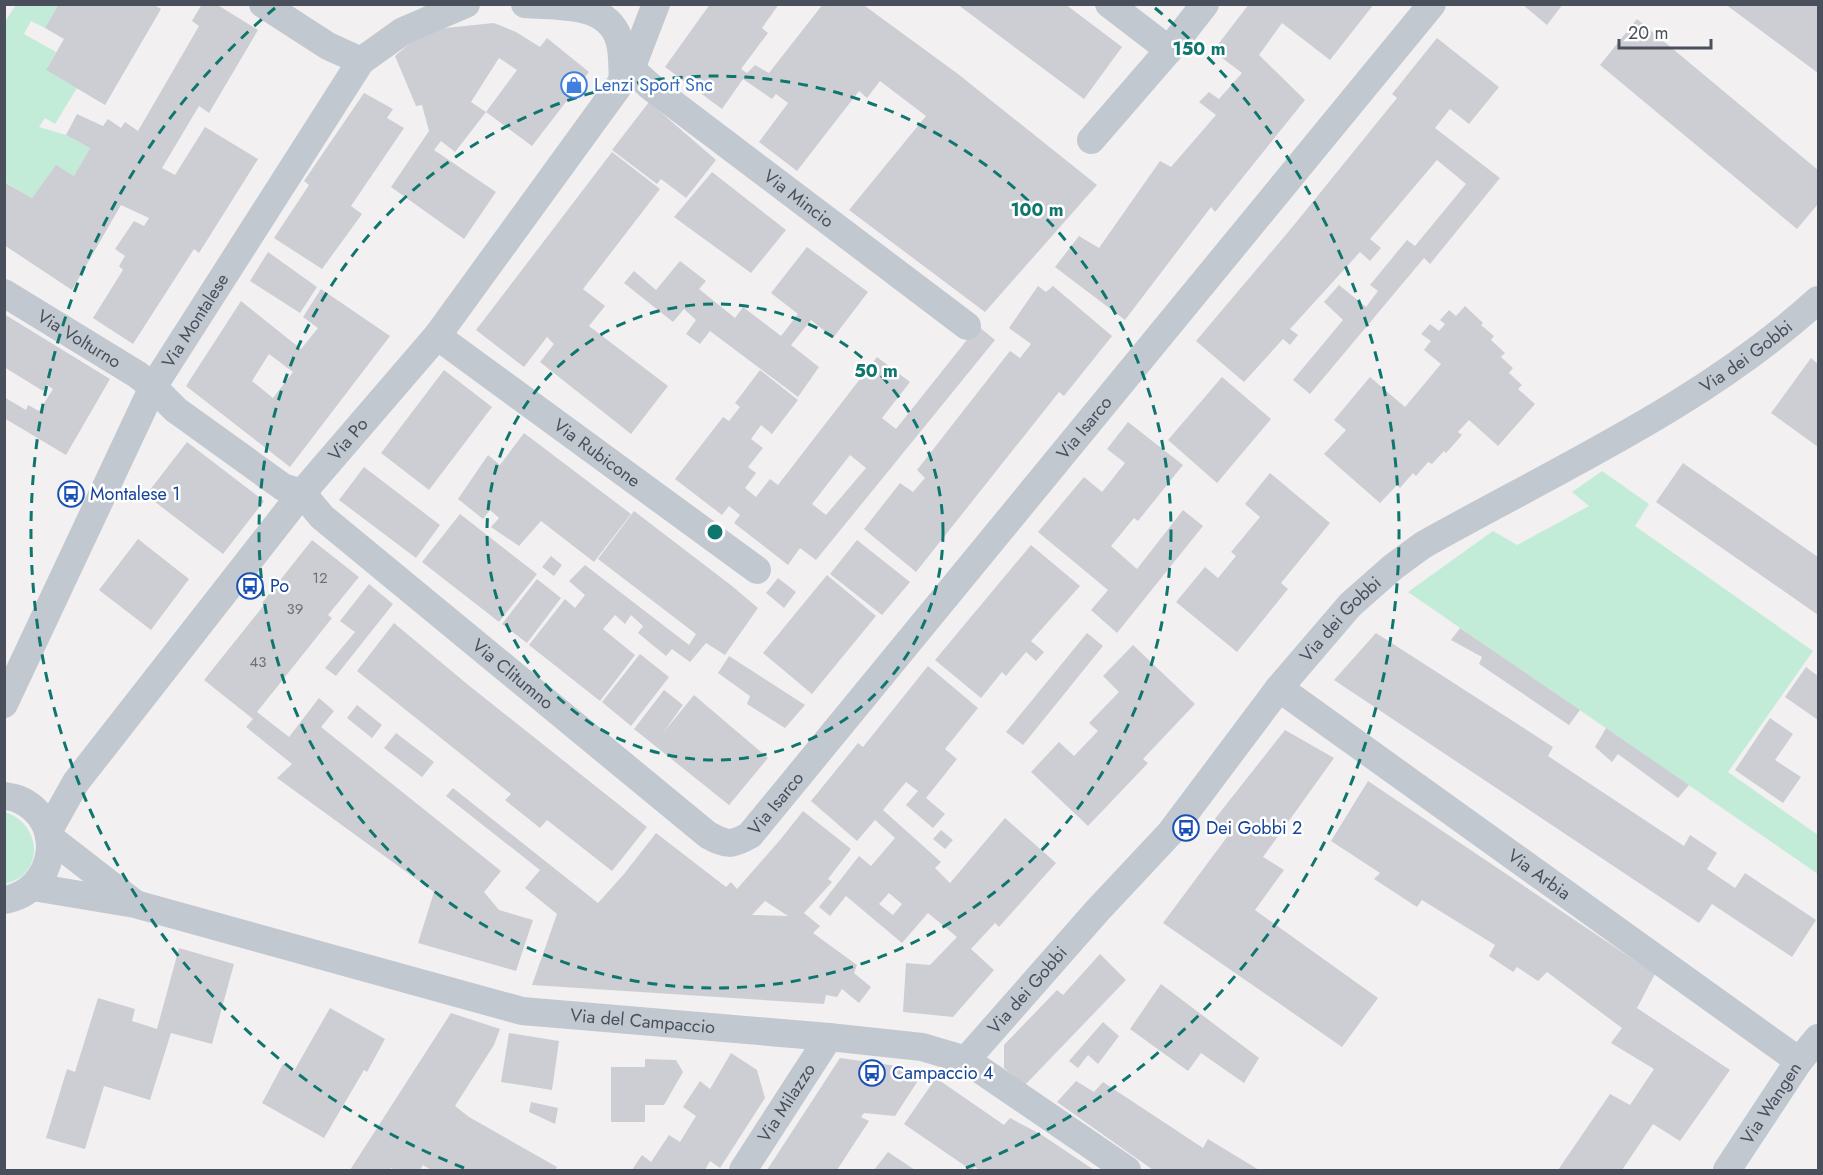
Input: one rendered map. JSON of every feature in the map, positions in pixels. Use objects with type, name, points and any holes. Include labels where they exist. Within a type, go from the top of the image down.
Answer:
[{"type":"street","points":[[263,4],[328,46],[361,61]]},
{"type":"street","name":"Via Montalese","points":[[4,704],[153,387],[361,61],[403,31],[465,4]]},
{"type":"street","points":[[525,4],[593,11],[606,18],[621,44],[627,75]]},
{"type":"street","name":"Via Po","points":[[49,835],[76,782],[302,493],[437,336],[627,75],[656,4]]},
{"type":"street","points":[[1109,4],[1169,50]]},
{"type":"street","points":[[1091,140],[1169,50],[1205,4]]},
{"type":"street","name":"Via Isarco","points":[[732,844],[750,835],[1432,4]]},
{"type":"street","name":"Via Mincio","points":[[627,75],[660,94],[967,326]]},
{"type":"street","name":"Via Volturno","points":[[4,293],[138,375],[176,410],[283,486],[302,493]]},
{"type":"street","name":"Via dei Gobbi","points":[[966,1060],[1097,911],[1171,832],[1279,688],[1350,605],[1393,567],[1423,545],[1679,404],[1768,343],[1818,300]]},
{"type":"street","name":"Via Rubicone","points":[[437,336],[757,570]]},
{"type":"street","name":"Via Clitumno","points":[[302,493],[322,517],[708,835],[723,843],[732,844]]},
{"type":"street","name":"Via Arbia","points":[[1279,688],[1798,1061]]},
{"type":"street","points":[[4,796],[19,799],[33,808],[43,821],[49,835],[50,851],[48,864],[42,877],[33,887],[21,896],[4,900]]},
{"type":"street","name":"Via del Campaccio","points":[[49,835],[135,904]]},
{"type":"street","name":"Via del Campaccio","points":[[33,887],[135,904],[522,1011],[922,1047],[966,1060],[1127,1170]]},
{"type":"street","name":"Via Milazzo","points":[[743,1170],[829,1037]]},
{"type":"street","name":"Via Wangen","points":[[1727,1170],[1798,1061],[1818,1038]]},
{"type":"green space","points":[[16,5],[59,5],[45,28],[31,21],[24,34],[56,52],[46,70],[77,88],[55,124],[45,118],[39,127],[66,135],[90,148],[74,176],[56,166],[32,198],[5,182],[4,23]]},
{"type":"green space","points":[[1602,471],[1649,504],[1635,526],[1813,651],[1728,772],[1818,835],[1818,874],[1408,592],[1493,531],[1517,545],[1589,506],[1572,492]]},
{"type":"green space","points":[[4,812],[14,816],[29,830],[34,849],[29,868],[14,881],[5,884]]},
{"type":"building","points":[[59,4],[153,4],[161,9],[105,105],[46,70],[64,39],[45,28]]},
{"type":"building","points":[[202,4],[216,4],[258,30],[209,113],[199,106],[162,168],[175,175],[205,127],[258,159],[199,253],[194,249],[133,344],[93,318],[123,270],[119,266],[125,256],[115,249],[134,221],[144,226],[149,218],[121,205],[72,290],[4,245],[4,182],[32,198],[56,165],[74,176],[90,148],[66,135],[77,114],[103,126],[108,119],[121,128],[125,122],[138,131],[199,26],[192,21]]},
{"type":"building","points":[[710,4],[779,4],[762,28],[768,33],[741,69],[747,73],[755,65],[769,73],[823,4],[866,4],[865,6],[958,74],[1097,185],[985,312],[849,210],[926,116],[880,81],[867,98],[859,91],[797,171],[759,142],[788,103],[776,94],[772,99],[743,79],[722,109],[665,67]]},
{"type":"building","points":[[957,4],[1065,4],[1122,47],[1084,99]]},
{"type":"building","points":[[1249,4],[1374,4],[1330,60],[1282,23],[1259,55],[1305,100],[1215,212],[1211,207],[1125,320],[1055,267],[1079,236],[1099,248],[1160,161],[1171,167],[1216,115],[1199,102],[1209,92],[1219,99],[1242,73],[1213,51]]},
{"type":"building","points":[[1522,4],[1563,4],[1547,25]]},
{"type":"building","points":[[1725,4],[1818,4],[1818,73]]},
{"type":"building","points":[[1637,19],[1818,170],[1818,204],[1797,229],[1600,65]]},
{"type":"building","points":[[494,23],[516,32],[540,47],[547,38],[589,72],[532,146],[486,112],[455,152],[441,141],[434,150],[496,192],[464,239],[391,187],[429,131],[422,105],[416,106],[395,56],[416,38],[445,28]],"holes":[[[499,58],[517,70],[486,112],[471,102]]]},
{"type":"building","points":[[1437,38],[1499,87],[1469,124],[1450,109],[1435,128],[1500,178],[1430,264],[1424,258],[1310,394],[1293,380],[1343,320],[1324,302],[1339,285],[1366,307],[1378,291],[1370,285],[1407,240],[1415,246],[1466,184],[1437,160],[1370,239],[1381,248],[1370,261],[1360,252],[1290,329],[1298,335],[1290,345],[1283,339],[1244,382],[1196,341],[1397,98],[1392,94]]},
{"type":"building","points":[[364,93],[393,109],[387,118],[404,128],[351,206],[362,214],[322,269],[274,238],[309,185],[304,181]]},
{"type":"building","points":[[649,102],[716,160],[686,198],[661,179],[657,184],[612,150]]},
{"type":"building","points":[[612,152],[660,189],[583,289],[605,306],[589,326],[668,386],[631,434],[540,362],[554,344],[547,337],[524,367],[476,330]]},
{"type":"building","points":[[712,172],[786,230],[751,273],[674,217]]},
{"type":"building","points":[[807,247],[868,292],[833,338],[811,320],[791,345],[819,367],[798,397],[710,331],[700,344],[686,334],[696,320],[684,309],[673,322],[624,283],[634,271],[656,290],[680,261],[706,281],[699,289],[735,318],[743,307],[781,336],[798,314],[771,293]]},
{"type":"building","points":[[268,252],[317,287],[300,313],[250,281]]},
{"type":"building","points":[[1038,286],[1046,292],[1053,286],[1112,336],[1064,396],[1059,392],[916,572],[864,529],[900,483],[913,492],[925,478],[917,470],[1010,351],[1020,358],[1031,344],[1009,328]]},
{"type":"building","points":[[321,289],[390,336],[290,467],[186,386],[241,301],[301,349],[318,328],[303,317]],"holes":[[[269,354],[293,372],[273,398],[252,381]]]},
{"type":"building","points":[[1465,306],[1494,336],[1491,340],[1505,353],[1501,357],[1513,368],[1509,373],[1522,385],[1518,389],[1535,404],[1498,446],[1469,420],[1458,432],[1462,435],[1446,453],[1444,451],[1432,464],[1428,462],[1416,476],[1413,473],[1400,488],[1397,485],[1380,503],[1324,454],[1346,430],[1334,420],[1370,377],[1405,407],[1441,364],[1424,350],[1431,341],[1421,334],[1430,324],[1439,331],[1445,324],[1440,320],[1449,310],[1456,316]]},
{"type":"building","points":[[4,314],[110,379],[66,455],[4,418],[4,397],[26,410],[28,405],[39,411],[53,389],[47,385],[43,391],[4,367]]},
{"type":"building","points":[[978,326],[995,340],[816,560],[800,548],[788,565],[734,523],[740,515],[729,506],[722,515],[675,479],[723,417],[729,421],[740,407],[735,403],[760,370],[798,400],[772,434],[761,425],[751,439],[763,448],[748,467],[756,473],[745,488],[756,497],[770,479],[778,485],[877,357],[910,382],[882,418],[896,429]],"holes":[[[850,455],[866,468],[826,515],[812,504]]]},
{"type":"building","points":[[1811,358],[1818,364],[1818,447],[1771,413]]},
{"type":"building","points":[[444,370],[492,407],[429,490],[381,453]]},
{"type":"building","points":[[1222,377],[1271,419],[1217,483],[1168,440]]},
{"type":"building","points":[[1128,422],[1183,465],[1138,521],[1134,518],[1111,546],[1137,569],[1183,510],[1203,526],[1117,633],[1091,610],[1108,590],[1038,532],[1084,477],[1102,492],[1125,463],[1107,449]]},
{"type":"building","points":[[524,433],[631,514],[594,562],[541,521],[519,546],[491,527],[499,518],[490,510],[483,519],[458,499],[488,455],[500,465]]},
{"type":"building","points":[[187,442],[264,501],[223,554],[146,495]]},
{"type":"building","points":[[1683,463],[1818,557],[1818,615],[1656,502]]},
{"type":"building","points":[[364,467],[440,525],[416,558],[339,500]]},
{"type":"building","points":[[1270,473],[1330,523],[1281,583],[1288,589],[1237,652],[1176,602],[1205,567],[1218,578],[1236,556],[1231,552],[1260,517],[1245,504]]},
{"type":"building","points":[[634,511],[758,608],[725,655],[706,643],[690,662],[672,649],[666,656],[638,633],[643,626],[631,615],[625,624],[615,615],[603,629],[635,655],[600,701],[529,645],[565,599],[575,608],[585,595],[569,581],[585,565],[689,645],[696,634],[598,559]]},
{"type":"building","points":[[460,514],[537,574],[499,622],[422,562]]},
{"type":"building","points":[[138,539],[189,579],[151,630],[99,590]]},
{"type":"building","points":[[312,540],[359,577],[328,615],[332,618],[257,712],[289,737],[319,698],[334,711],[321,727],[501,871],[484,892],[499,910],[533,920],[516,971],[418,943],[434,892],[277,778],[292,764],[246,727],[253,719],[204,680]]},
{"type":"building","points":[[857,540],[910,582],[882,615],[830,574]]},
{"type":"building","points":[[1031,545],[1080,586],[1031,641],[1044,652],[1036,661],[1026,652],[1006,676],[1002,672],[981,698],[935,660]]},
{"type":"building","points":[[551,556],[562,565],[554,576],[542,567]]},
{"type":"building","points":[[827,575],[876,616],[812,694],[763,653]]},
{"type":"building","points":[[778,578],[796,592],[784,608],[766,593]]},
{"type":"building","points":[[537,579],[561,598],[527,643],[502,624]]},
{"type":"building","points":[[369,584],[393,604],[336,676],[325,668],[355,632],[340,621]]},
{"type":"building","points":[[394,623],[647,827],[612,871],[547,820],[540,828],[505,800],[511,794],[357,671]]},
{"type":"building","points":[[1460,628],[1580,710],[1569,725],[1479,664],[1482,657],[1451,640]]},
{"type":"building","points":[[1087,633],[1103,646],[1023,745],[1006,732]]},
{"type":"building","points":[[1376,633],[1553,747],[1548,756],[1684,846],[1690,835],[1717,853],[1707,869],[1735,888],[1745,873],[1816,920],[1792,957],[1712,904],[1699,923],[1334,680]]},
{"type":"building","points":[[1133,645],[1195,704],[1143,759],[1148,763],[1088,826],[1031,772],[1059,742],[1074,756],[1098,731],[1089,723],[1119,692],[1103,676]]},
{"type":"building","points":[[640,654],[669,677],[631,726],[602,702]]},
{"type":"building","points":[[729,656],[805,705],[785,728],[747,704],[750,696],[718,673]]},
{"type":"building","points":[[928,666],[978,708],[945,749],[957,759],[926,798],[945,814],[933,828],[906,805],[918,791],[906,782],[883,810],[941,862],[935,868],[950,883],[1005,818],[1056,863],[999,927],[995,923],[971,949],[994,970],[953,1017],[903,1012],[906,963],[930,965],[957,937],[928,913],[902,943],[846,896],[830,916],[819,907],[859,856],[871,866],[895,838],[875,820],[857,841],[811,801],[858,743],[863,747]],"holes":[[[889,893],[902,904],[893,915],[879,904]]]},
{"type":"building","points":[[1806,667],[1818,676],[1818,720],[1785,697]]},
{"type":"building","points":[[664,690],[683,705],[662,734],[694,695],[768,758],[729,805],[634,729]]},
{"type":"building","points":[[357,705],[382,725],[372,738],[347,718]]},
{"type":"building","points":[[1770,718],[1793,734],[1775,760],[1801,777],[1783,803],[1735,770]]},
{"type":"building","points":[[1606,728],[1689,785],[1678,798],[1618,754],[1612,762],[1595,747]]},
{"type":"building","points":[[1285,730],[1334,758],[1263,857],[1284,870],[1255,910],[1378,998],[1342,1047],[1163,923],[1230,833],[1214,820]]},
{"type":"building","points":[[396,733],[434,762],[422,777],[384,748]]},
{"type":"building","points":[[1368,781],[1655,974],[1637,1008],[1730,1070],[1680,1141],[1653,1124],[1622,1170],[1558,1170],[1610,1094],[1630,1105],[1654,1069],[1611,1043],[1622,1028],[1547,972],[1538,981],[1517,967],[1513,972],[1489,956],[1495,945],[1422,900],[1417,907],[1374,879],[1380,873],[1331,841]]},
{"type":"building","points":[[453,788],[598,903],[656,833],[726,887],[731,882],[737,889],[803,811],[851,849],[828,879],[832,882],[804,913],[820,926],[813,933],[857,965],[854,973],[871,987],[859,1003],[842,989],[837,997],[826,995],[824,1004],[532,985],[557,914],[525,888],[540,870],[446,796]],"holes":[[[765,901],[788,916],[752,915]]]},
{"type":"building","points":[[941,830],[953,840],[945,849],[933,839]]},
{"type":"building","points":[[179,948],[234,964],[212,1044],[171,1033],[150,1100],[104,1086],[85,1149],[46,1138],[67,1069],[75,1072],[98,998],[135,1009],[132,1021],[157,1029]]},
{"type":"building","points":[[1100,954],[1126,980],[1025,1085],[1004,1068],[1004,1045],[1057,990],[1063,995]]},
{"type":"building","points":[[1161,984],[1259,1058],[1244,1083],[1201,1053],[1188,1071],[1130,1029]]},
{"type":"building","points":[[330,1008],[385,1039],[367,1072],[364,1070],[324,1138],[262,1103],[283,1064],[294,1071]]},
{"type":"building","points":[[451,1013],[500,1029],[494,1045],[455,1106],[469,1117],[557,1167],[555,1170],[431,1170],[423,1165],[420,1170],[391,1168],[390,1170],[350,1170]]},
{"type":"building","points":[[1103,1022],[1119,1036],[1098,1064],[1088,1055],[1078,1068],[1069,1061]]},
{"type":"building","points":[[509,1033],[559,1041],[552,1090],[501,1082]]},
{"type":"building","points":[[731,1053],[757,1070],[765,1098],[720,1168],[710,1161],[705,1170],[632,1170],[642,1155],[651,1162],[669,1135],[680,1142],[696,1116],[683,1107],[700,1081],[710,1089]]},
{"type":"building","points":[[840,1058],[925,1070],[895,1116],[864,1113],[861,1117],[869,1121],[837,1170],[767,1170]]},
{"type":"building","points":[[645,1059],[676,1060],[683,1072],[664,1105],[645,1105],[645,1122],[611,1122],[611,1067],[645,1067]]},
{"type":"building","points":[[936,1078],[1004,1125],[1010,1118],[1042,1135],[1094,1170],[979,1170],[975,1167],[971,1170],[904,1124]]},
{"type":"building","points":[[1076,1081],[1094,1092],[1103,1082],[1203,1148],[1208,1139],[1259,1170],[1153,1170],[1057,1102]]},
{"type":"building","points":[[531,1102],[558,1108],[555,1124],[529,1112]]},
{"type":"building","points":[[888,1152],[915,1170],[874,1170]]},
{"type":"place","name":"Lenzi Sport Snc","points":[[574,85]]},
{"type":"place","name":"Montalese 1","points":[[71,494]]},
{"type":"place","name":"Po","points":[[250,586]]},
{"type":"place","name":"Dei Gobbi 2","points":[[1186,828]]},
{"type":"place","name":"Campaccio 4","points":[[872,1073]]}]
